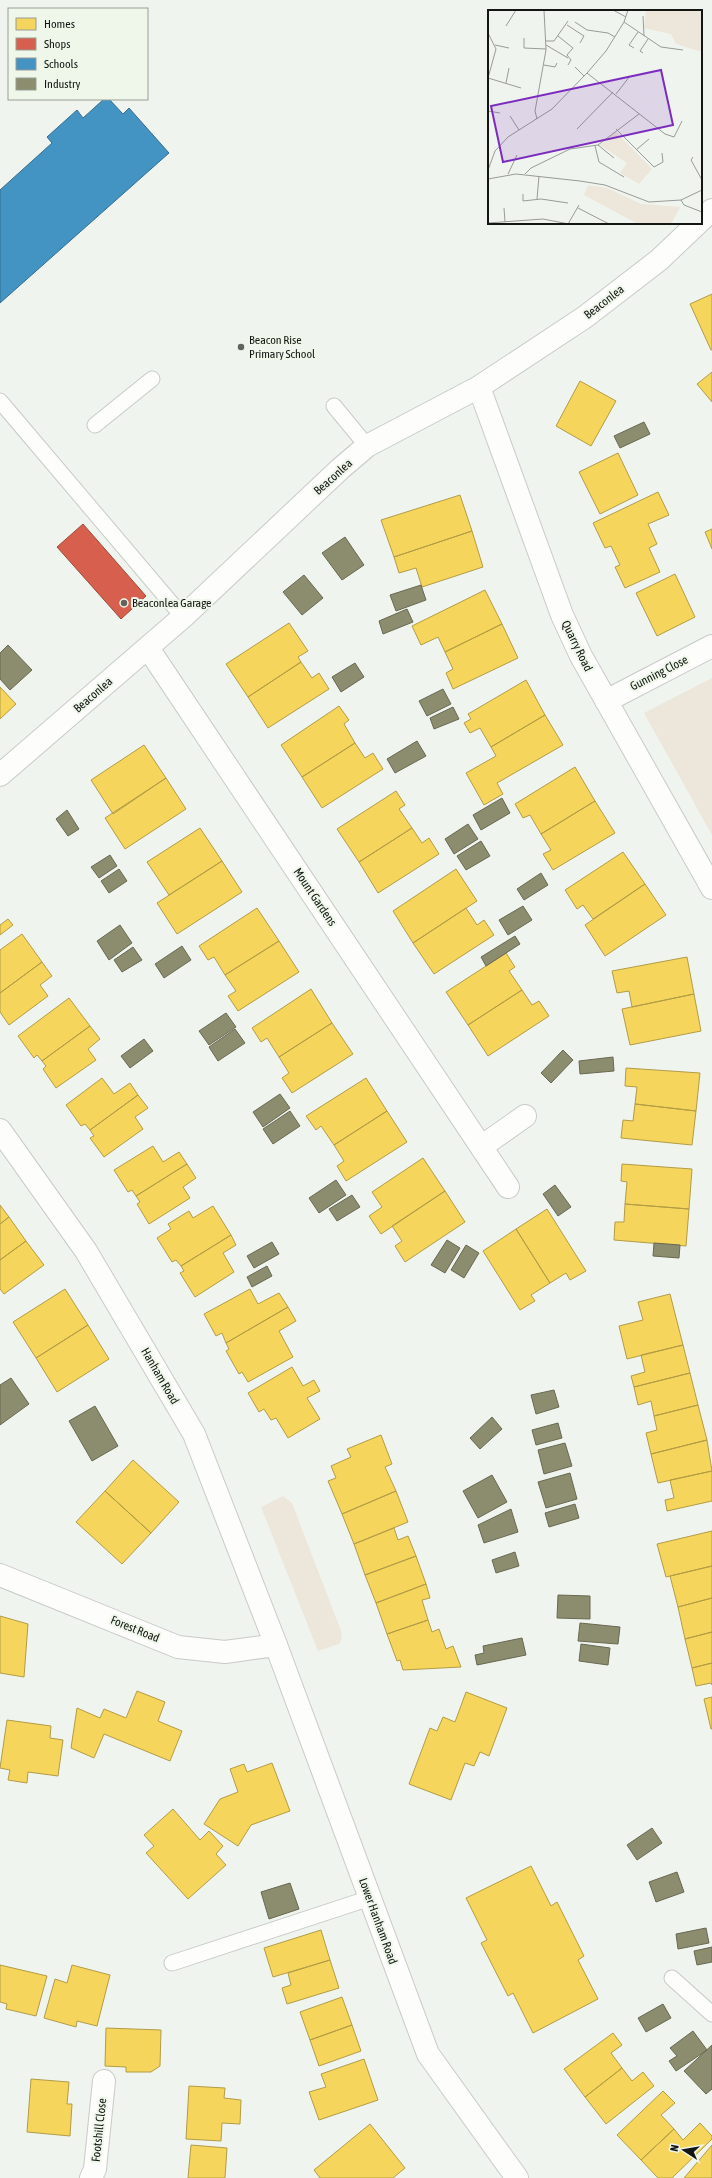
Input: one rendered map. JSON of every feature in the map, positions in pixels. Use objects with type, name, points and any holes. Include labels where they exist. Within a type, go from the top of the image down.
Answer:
[{"type":"street","points":[[702,219],[712,210]]},
{"type":"street","name":"Beaconlea","points":[[0,775],[183,617],[340,469],[367,446],[478,387],[585,318],[659,260],[697,224]]},
{"type":"street","name":"Quarry Road","points":[[478,387],[562,615],[581,656],[712,888]]},
{"type":"street","name":"Gunning Close","points":[[606,701],[712,646]]},
{"type":"street","name":"Mount Gardens","points":[[148,648],[508,1187]]},
{"type":"street","points":[[482,1147],[525,1116]]},
{"type":"street","name":"Hanham Road","points":[[0,1130],[86,1251],[194,1434],[276,1645]]},
{"type":"street","name":"Forest Road","points":[[0,1575],[178,1647],[225,1652],[276,1645]]},
{"type":"street","name":"Lower Hanham Road","points":[[276,1645],[428,2054],[517,2178]]},
{"type":"street","name":"Footshill Close","points":[[91,2178],[95,2169],[104,2081]]},
{"type":"lane","points":[[95,425],[152,379]]},
{"type":"lane","points":[[0,401],[183,617]]},
{"type":"lane","points":[[334,406],[367,446]]},
{"type":"lane","points":[[172,1963],[370,1898]]},
{"type":"lane","points":[[672,1978],[712,2014]]},
{"type":"shaded area","points":[[712,678],[712,835],[644,713]]},
{"type":"shaded area","points":[[283,1496],[292,1503],[341,1631],[342,1639],[339,1644],[318,1651],[261,1507]]},
{"type":"building: Homes","points":[[712,294],[712,350],[711,350],[690,304]]},
{"type":"building: Homes","points":[[712,372],[712,402],[697,384]]},
{"type":"building: Homes","points":[[580,381],[616,401],[591,446],[556,426]]},
{"type":"building: Homes","points":[[618,453],[638,495],[600,514],[579,472]]},
{"type":"building: Homes","points":[[658,492],[669,515],[648,524],[657,544],[649,548],[660,572],[625,588],[615,567],[620,565],[611,546],[605,548],[593,523]]},
{"type":"building: Homes","points":[[460,495],[472,531],[394,557],[381,520]]},
{"type":"building: Homes","points":[[712,529],[712,549],[705,532]]},
{"type":"building: Homes","points":[[472,531],[483,567],[422,587],[416,568],[399,573],[394,557]]},
{"type":"building: Homes","points":[[675,574],[695,617],[657,636],[636,593]]},
{"type":"building: Homes","points":[[485,590],[502,624],[445,652],[438,637],[421,645],[412,626]]},
{"type":"building: Homes","points":[[289,623],[308,651],[298,657],[301,662],[248,697],[226,664]]},
{"type":"building: Homes","points":[[502,624],[518,658],[453,689],[446,673],[453,669],[445,652]]},
{"type":"building: Homes","points":[[301,662],[312,678],[319,673],[329,689],[268,728],[248,697]]},
{"type":"building: Homes","points":[[526,680],[545,715],[491,747],[480,728],[470,733],[464,723],[471,719],[468,714]]},
{"type":"building: Homes","points":[[0,687],[16,704],[0,719]]},
{"type":"building: Homes","points":[[339,706],[349,720],[344,724],[355,743],[302,777],[281,745]]},
{"type":"building: Homes","points":[[545,715],[563,745],[497,783],[503,794],[484,805],[466,773],[496,756],[491,747]]},
{"type":"building: Homes","points":[[355,743],[365,758],[373,753],[383,769],[322,808],[302,777]]},
{"type":"building: Homes","points":[[144,745],[166,778],[113,814],[91,780]]},
{"type":"building: Homes","points":[[575,767],[595,801],[541,834],[530,815],[523,818],[515,804]]},
{"type":"building: Homes","points":[[166,778],[186,809],[125,849],[105,818]]},
{"type":"building: Homes","points":[[396,791],[405,805],[399,809],[412,828],[359,862],[337,829]]},
{"type":"building: Homes","points":[[595,801],[615,833],[553,870],[543,854],[551,850],[541,834]]},
{"type":"building: Homes","points":[[200,828],[222,861],[169,895],[147,862]]},
{"type":"building: Homes","points":[[412,828],[422,843],[429,838],[439,854],[378,893],[359,862]]},
{"type":"building: Homes","points":[[623,852],[645,884],[593,919],[583,905],[577,909],[565,890]]},
{"type":"building: Homes","points":[[222,861],[242,892],[177,934],[157,903]]},
{"type":"building: Homes","points":[[456,869],[477,901],[413,943],[393,911]]},
{"type":"building: Homes","points":[[645,884],[666,915],[605,956],[585,925]]},
{"type":"building: Homes","points":[[257,908],[279,941],[225,975],[214,957],[208,960],[199,946]]},
{"type":"building: Homes","points":[[466,908],[477,925],[484,920],[494,935],[434,974],[413,943]]},
{"type":"building: Homes","points":[[8,919],[13,925],[0,935],[0,925]]},
{"type":"building: Homes","points":[[22,934],[42,962],[0,993],[0,950]]},
{"type":"building: Homes","points":[[279,941],[299,972],[238,1011],[228,996],[236,991],[225,975]]},
{"type":"building: Homes","points":[[506,953],[515,967],[509,971],[522,990],[468,1025],[446,992]]},
{"type":"building: Homes","points":[[687,957],[694,994],[632,1007],[629,991],[617,993],[612,971]]},
{"type":"building: Homes","points":[[42,962],[52,976],[40,985],[48,996],[9,1025],[0,1012],[0,993]]},
{"type":"building: Homes","points":[[311,989],[332,1023],[279,1057],[267,1038],[261,1042],[252,1028]]},
{"type":"building: Homes","points":[[522,990],[532,1005],[539,1001],[549,1016],[488,1056],[468,1025]]},
{"type":"building: Homes","points":[[694,994],[701,1031],[630,1045],[622,1009]]},
{"type":"building: Homes","points":[[69,998],[90,1026],[42,1061],[37,1055],[34,1058],[18,1036]]},
{"type":"building: Homes","points":[[332,1023],[353,1054],[292,1093],[282,1078],[289,1073],[279,1057]]},
{"type":"building: Homes","points":[[90,1026],[100,1039],[88,1049],[96,1060],[56,1088],[43,1069],[46,1066],[42,1061]]},
{"type":"building: Homes","points":[[626,1068],[700,1073],[696,1111],[635,1104],[637,1087],[625,1086]]},
{"type":"building: Homes","points":[[102,1078],[114,1094],[130,1083],[138,1095],[90,1130],[85,1124],[81,1126],[66,1105]]},
{"type":"building: Homes","points":[[366,1078],[387,1111],[334,1145],[321,1126],[316,1130],[306,1116]]},
{"type":"building: Homes","points":[[138,1095],[148,1108],[135,1117],[143,1129],[104,1157],[90,1138],[94,1136],[90,1130]]},
{"type":"building: Homes","points":[[635,1104],[696,1111],[692,1145],[621,1138],[623,1120],[633,1121]]},
{"type":"building: Homes","points":[[387,1111],[407,1142],[346,1181],[337,1166],[344,1161],[334,1145]]},
{"type":"building: Homes","points":[[153,1146],[163,1162],[179,1152],[187,1164],[136,1196],[132,1190],[128,1192],[114,1170]]},
{"type":"building: Homes","points":[[423,1158],[445,1191],[381,1234],[369,1216],[382,1207],[372,1192]]},
{"type":"building: Homes","points":[[187,1164],[196,1178],[183,1187],[190,1198],[149,1224],[137,1204],[140,1202],[136,1196]]},
{"type":"building: Homes","points":[[622,1164],[692,1169],[689,1209],[625,1204],[627,1182],[621,1181]]},
{"type":"building: Homes","points":[[445,1191],[465,1222],[405,1262],[395,1246],[402,1241],[392,1226]]},
{"type":"building: Homes","points":[[625,1204],[689,1209],[686,1246],[614,1240],[615,1222],[624,1222]]},
{"type":"building: Homes","points":[[0,1205],[9,1217],[0,1224]]},
{"type":"building: Homes","points":[[213,1206],[231,1235],[181,1266],[176,1260],[172,1262],[157,1238],[171,1229],[168,1224],[189,1211],[193,1218]]},
{"type":"building: Homes","points":[[547,1209],[586,1271],[570,1280],[566,1273],[550,1283],[516,1229]]},
{"type":"building: Homes","points":[[9,1217],[26,1241],[0,1260],[0,1224]]},
{"type":"building: Homes","points":[[516,1229],[550,1283],[531,1295],[535,1301],[520,1310],[483,1251]]},
{"type":"building: Homes","points":[[231,1235],[236,1245],[223,1253],[234,1272],[195,1297],[180,1273],[184,1271],[181,1266]]},
{"type":"building: Homes","points":[[26,1241],[44,1265],[4,1294],[0,1289],[0,1260]]},
{"type":"building: Homes","points":[[65,1289],[88,1325],[36,1358],[13,1322]]},
{"type":"building: Homes","points":[[250,1289],[258,1304],[279,1293],[288,1307],[226,1343],[222,1333],[216,1336],[204,1314]]},
{"type":"building: Homes","points":[[670,1294],[683,1345],[627,1359],[619,1326],[643,1320],[638,1302]]},
{"type":"building: Homes","points":[[288,1307],[296,1321],[279,1331],[293,1357],[248,1382],[242,1372],[239,1374],[226,1351],[229,1349],[226,1343]]},
{"type":"building: Homes","points":[[88,1325],[109,1359],[57,1392],[36,1358]]},
{"type":"building: Homes","points":[[683,1345],[690,1373],[634,1387],[631,1376],[645,1372],[641,1355]]},
{"type":"building: Homes","points":[[292,1367],[303,1386],[314,1380],[320,1391],[307,1398],[320,1419],[288,1438],[276,1418],[271,1420],[264,1409],[259,1412],[248,1393]]},
{"type":"building: Homes","points":[[690,1373],[698,1405],[654,1416],[651,1401],[638,1405],[634,1387]]},
{"type":"building: Homes","points":[[698,1405],[707,1440],[651,1454],[646,1433],[657,1430],[654,1416]]},
{"type":"building: Homes","points":[[381,1435],[392,1464],[385,1467],[396,1491],[342,1514],[328,1481],[336,1478],[331,1466],[351,1457],[347,1449]]},
{"type":"building: Homes","points":[[707,1440],[712,1471],[658,1483],[651,1454]]},
{"type":"building: Homes","points":[[133,1460],[179,1502],[151,1533],[105,1491]]},
{"type":"building: Homes","points":[[712,1471],[712,1501],[667,1511],[665,1500],[674,1498],[670,1480]]},
{"type":"building: Homes","points":[[105,1491],[151,1533],[122,1564],[76,1522]]},
{"type":"building: Homes","points":[[396,1491],[408,1522],[354,1544],[342,1514]]},
{"type":"building: Homes","points":[[394,1528],[398,1540],[408,1536],[416,1556],[365,1575],[354,1544]]},
{"type":"building: Homes","points":[[712,1531],[712,1566],[666,1577],[657,1544]]},
{"type":"building: Homes","points":[[416,1556],[426,1584],[376,1603],[365,1575]]},
{"type":"building: Homes","points":[[712,1566],[712,1598],[678,1607],[670,1576]]},
{"type":"building: Homes","points":[[426,1584],[430,1598],[422,1600],[428,1620],[387,1634],[376,1603]]},
{"type":"building: Homes","points":[[712,1598],[712,1632],[685,1639],[678,1607]]},
{"type":"building: Homes","points":[[0,1616],[28,1624],[24,1677],[0,1673]]},
{"type":"building: Homes","points":[[428,1620],[432,1632],[439,1629],[446,1649],[453,1646],[461,1667],[403,1670],[400,1660],[397,1661],[387,1634]]},
{"type":"building: Homes","points":[[712,1632],[712,1663],[692,1668],[685,1639]]},
{"type":"building: Homes","points":[[712,1663],[712,1685],[711,1683],[696,1686],[692,1668]]},
{"type":"building: Homes","points":[[137,1691],[165,1702],[158,1721],[182,1731],[170,1761],[104,1734],[94,1758],[71,1748],[77,1708],[100,1718],[104,1709],[126,1718]]},
{"type":"building: Homes","points":[[466,1692],[507,1708],[489,1756],[480,1752],[474,1766],[465,1763],[451,1800],[409,1784],[430,1728],[437,1731],[443,1717],[455,1722]]},
{"type":"building: Homes","points":[[712,1697],[712,1729],[711,1729],[704,1699]]},
{"type":"building: Homes","points":[[7,1720],[51,1726],[50,1738],[63,1740],[58,1776],[28,1772],[27,1783],[8,1780],[10,1770],[0,1768]]},
{"type":"building: Homes","points":[[272,1763],[290,1811],[251,1825],[238,1846],[204,1824],[220,1799],[238,1792],[230,1769],[244,1764],[247,1772]]},
{"type":"building: Homes","points":[[173,1809],[200,1840],[209,1831],[223,1846],[216,1854],[226,1865],[188,1899],[146,1853],[154,1846],[144,1835]]},
{"type":"building: Homes","points":[[531,1866],[551,1906],[557,1902],[584,1956],[578,1960],[598,1999],[533,2033],[513,1993],[508,1996],[481,1943],[487,1940],[466,1898]]},
{"type":"building: Homes","points":[[321,1930],[330,1960],[273,1977],[264,1948]]},
{"type":"building: Homes","points":[[330,1960],[339,1988],[287,2004],[282,1988],[291,1985],[288,1973]]},
{"type":"building: Homes","points":[[0,1965],[47,1976],[36,2016],[6,2009],[7,2004],[0,2002]]},
{"type":"building: Homes","points":[[72,1965],[110,1975],[97,2026],[77,2021],[76,2027],[44,2018],[55,1979],[67,1983]]},
{"type":"building: Homes","points":[[342,1997],[352,2025],[310,2040],[300,2012]]},
{"type":"building: Homes","points":[[352,2025],[361,2051],[319,2066],[310,2040]]},
{"type":"building: Homes","points":[[106,2028],[161,2030],[160,2066],[151,2072],[126,2072],[126,2067],[105,2066]]},
{"type":"building: Homes","points":[[613,2033],[622,2045],[611,2053],[622,2068],[585,2097],[564,2069]]},
{"type":"building: Homes","points":[[364,2059],[378,2100],[319,2120],[309,2092],[326,2087],[321,2074]]},
{"type":"building: Homes","points":[[622,2068],[632,2081],[643,2072],[654,2086],[606,2124],[585,2097]]},
{"type":"building: Homes","points":[[31,2079],[69,2082],[67,2104],[72,2104],[70,2136],[27,2132]]},
{"type":"building: Homes","points":[[189,2086],[225,2088],[224,2098],[241,2100],[240,2124],[222,2123],[221,2141],[186,2139]]},
{"type":"building: Homes","points":[[663,2091],[675,2103],[661,2115],[674,2129],[641,2160],[617,2135]]},
{"type":"building: Homes","points":[[700,2123],[712,2136],[712,2139],[672,2178],[658,2178],[641,2160],[674,2129],[683,2140]]},
{"type":"building: Homes","points":[[370,2124],[405,2168],[393,2178],[320,2178],[314,2170]]},
{"type":"building: Homes","points":[[191,2145],[227,2148],[225,2178],[188,2178]]},
{"type":"building: Homes","points":[[712,2145],[712,2178],[684,2178]]},
{"type":"building: Shops","points":[[83,524],[146,596],[121,619],[57,547]]},
{"type":"building: Schools","points":[[103,100],[110,100],[123,114],[129,108],[169,153],[0,303],[0,190],[52,143],[47,137],[77,110],[83,118]]},
{"type":"building: Industry","points":[[644,422],[650,434],[620,448],[614,436]]},
{"type":"building: Industry","points":[[345,537],[364,565],[342,580],[322,553]]},
{"type":"building: Industry","points":[[304,575],[323,598],[302,615],[283,592]]},
{"type":"building: Industry","points":[[421,585],[426,600],[396,611],[390,595]]},
{"type":"building: Industry","points":[[407,609],[413,622],[383,634],[379,621]]},
{"type":"building: Industry","points":[[8,645],[32,670],[10,690],[0,679],[0,653]]},
{"type":"building: Industry","points":[[355,663],[364,677],[341,692],[332,677]]},
{"type":"building: Industry","points":[[443,689],[451,704],[427,716],[419,701]]},
{"type":"building: Industry","points":[[453,707],[459,719],[434,729],[430,718]]},
{"type":"building: Industry","points":[[417,741],[426,756],[395,773],[387,759]]},
{"type":"building: Industry","points":[[502,798],[510,813],[481,830],[473,815]]},
{"type":"building: Industry","points":[[67,810],[79,829],[68,836],[56,819]]},
{"type":"building: Industry","points":[[468,824],[478,839],[454,854],[445,839]]},
{"type":"building: Industry","points":[[481,841],[490,856],[466,870],[457,856]]},
{"type":"building: Industry","points":[[110,855],[117,866],[99,878],[91,867]]},
{"type":"building: Industry","points":[[119,869],[127,881],[109,893],[101,881]]},
{"type":"building: Industry","points":[[541,873],[548,885],[524,900],[517,889]]},
{"type":"building: Industry","points":[[523,906],[532,920],[508,935],[499,920]]},
{"type":"building: Industry","points":[[120,925],[132,943],[109,960],[97,941]]},
{"type":"building: Industry","points":[[515,936],[520,944],[486,966],[481,957]]},
{"type":"building: Industry","points":[[182,946],[191,960],[164,978],[155,964]]},
{"type":"building: Industry","points":[[133,947],[142,960],[122,972],[114,960]]},
{"type":"building: Industry","points":[[226,1013],[236,1027],[209,1045],[199,1031]]},
{"type":"building: Industry","points":[[235,1029],[245,1043],[218,1061],[209,1047]]},
{"type":"building: Industry","points":[[144,1039],[153,1051],[130,1068],[121,1056]]},
{"type":"building: Industry","points":[[563,1050],[573,1060],[551,1083],[541,1073]]},
{"type":"building: Industry","points":[[613,1057],[614,1071],[580,1074],[579,1061]]},
{"type":"building: Industry","points":[[280,1094],[290,1108],[263,1127],[253,1112]]},
{"type":"building: Industry","points":[[290,1111],[300,1126],[273,1144],[263,1129]]},
{"type":"building: Industry","points":[[336,1180],[346,1195],[319,1213],[309,1198]]},
{"type":"building: Industry","points":[[555,1185],[571,1207],[558,1216],[543,1194]]},
{"type":"building: Industry","points":[[352,1195],[360,1207],[337,1221],[329,1209]]},
{"type":"building: Industry","points":[[447,1240],[460,1248],[445,1273],[431,1265]]},
{"type":"building: Industry","points":[[272,1242],[279,1254],[254,1268],[247,1256]]},
{"type":"building: Industry","points":[[654,1243],[680,1245],[679,1258],[653,1256]]},
{"type":"building: Industry","points":[[466,1245],[479,1253],[464,1278],[451,1270]]},
{"type":"building: Industry","points":[[267,1266],[272,1276],[252,1287],[247,1277]]},
{"type":"building: Industry","points":[[11,1378],[29,1404],[0,1425],[0,1385]]},
{"type":"building: Industry","points":[[554,1390],[559,1407],[536,1414],[531,1395]]},
{"type":"building: Industry","points":[[95,1406],[118,1446],[92,1461],[69,1421]]},
{"type":"building: Industry","points":[[492,1417],[502,1429],[480,1449],[470,1438]]},
{"type":"building: Industry","points":[[558,1423],[562,1438],[536,1445],[532,1430]]},
{"type":"building: Industry","points":[[565,1443],[572,1466],[544,1474],[538,1450]]},
{"type":"building: Industry","points":[[570,1473],[577,1499],[546,1508],[538,1482]]},
{"type":"building: Industry","points":[[492,1475],[507,1502],[478,1518],[463,1491]]},
{"type":"building: Industry","points":[[575,1504],[579,1518],[549,1527],[545,1513]]},
{"type":"building: Industry","points":[[511,1509],[518,1532],[484,1543],[478,1525]]},
{"type":"building: Industry","points":[[515,1552],[519,1566],[496,1573],[492,1560]]},
{"type":"building: Industry","points":[[558,1595],[590,1596],[590,1619],[557,1618]]},
{"type":"building: Industry","points":[[580,1623],[620,1627],[618,1644],[578,1641]]},
{"type":"building: Industry","points":[[522,1638],[526,1655],[477,1665],[475,1655],[484,1653],[483,1646]]},
{"type":"building: Industry","points":[[581,1644],[610,1648],[608,1665],[579,1661]]},
{"type":"building: Industry","points":[[652,1828],[662,1843],[637,1860],[627,1845]]},
{"type":"building: Industry","points":[[677,1872],[684,1892],[656,1902],[649,1882]]},
{"type":"building: Industry","points":[[290,1883],[299,1909],[269,1919],[261,1892]]},
{"type":"building: Industry","points":[[706,1928],[709,1943],[678,1949],[676,1934]]},
{"type":"building: Industry","points":[[712,1947],[712,1962],[697,1965],[694,1951]]},
{"type":"building: Industry","points":[[663,2004],[671,2018],[646,2032],[638,2018]]},
{"type":"building: Industry","points":[[693,2031],[707,2050],[676,2071],[669,2061],[677,2056],[670,2048]]},
{"type":"building: Industry","points":[[712,2045],[712,2089],[706,2094],[684,2071]]},
{"type":"place","name":"Beacon Rise Primary School","points":[[241,347]]},
{"type":"place","name":"Beaconlea Garage","points":[[124,603]]}]
